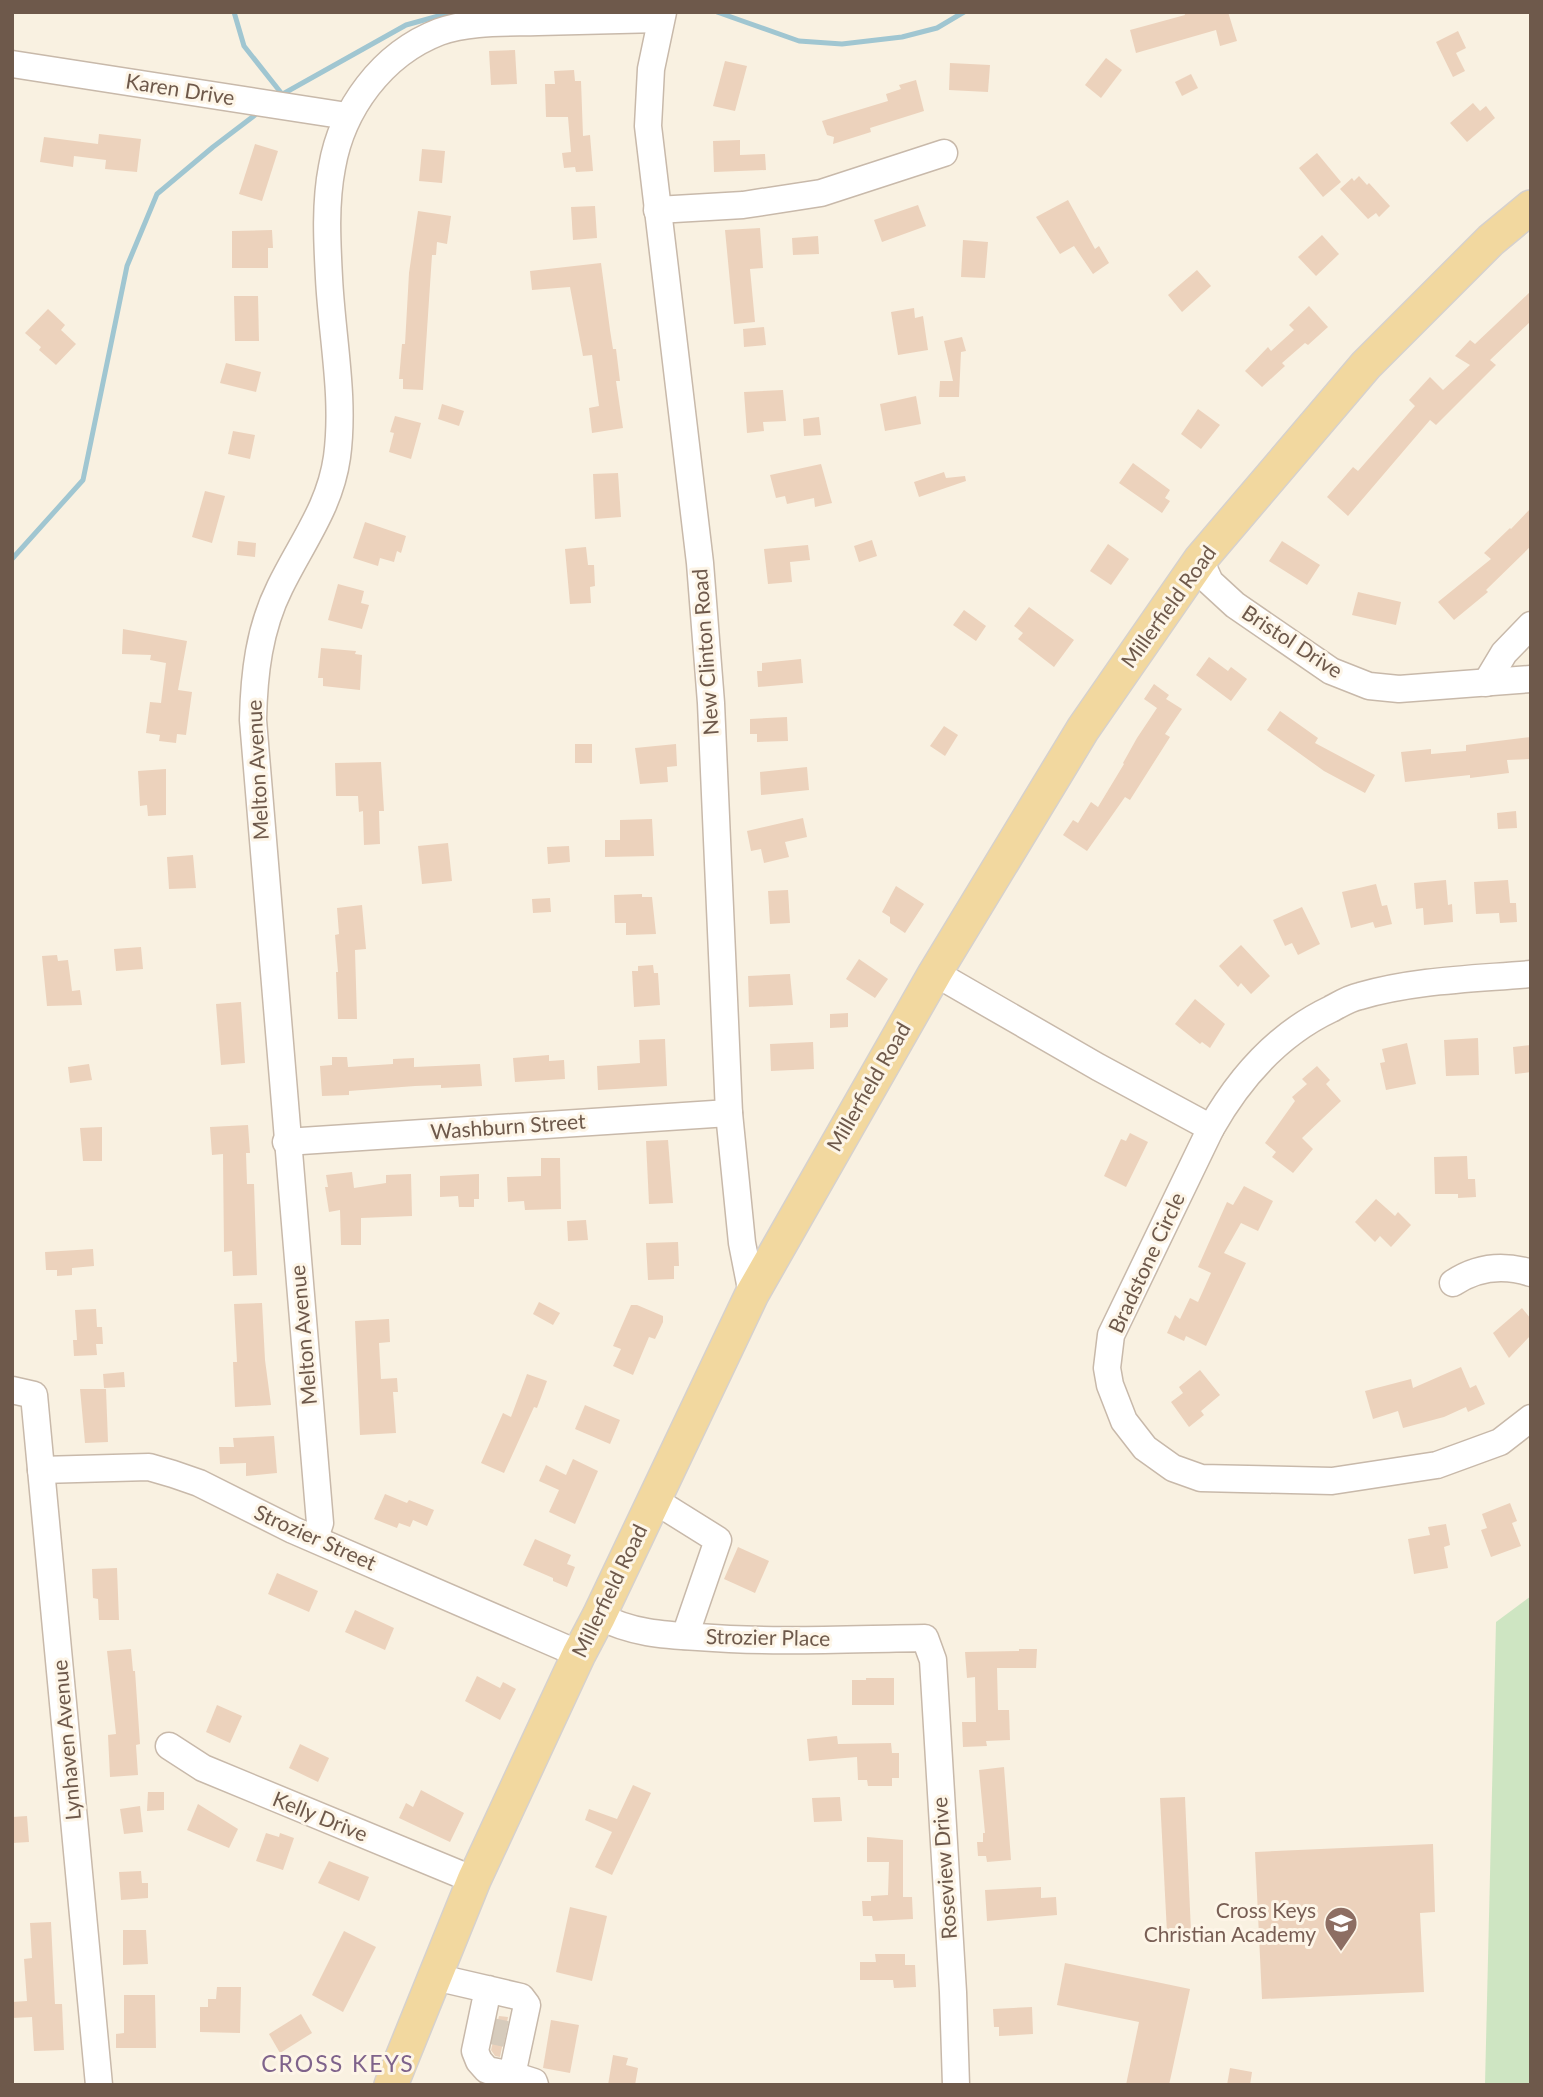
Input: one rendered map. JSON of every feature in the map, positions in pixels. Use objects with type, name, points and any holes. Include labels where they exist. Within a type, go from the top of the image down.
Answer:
[{"type":"main road","name":"Millerfield Road","points":[[391,2085],[474,1880],[752,1294],[935,973],[1083,729],[1200,560],[1366,365],[1491,240],[1531,207]]},
{"type":"street","name":"Melton Avenue","points":[[315,1538],[320,1523],[286,1142],[253,720],[254,682],[266,622],[279,589],[328,498],[336,459],[341,413],[329,280],[327,214],[332,166],[347,116],[384,66],[410,47],[440,32],[484,23],[661,16]]},
{"type":"street","name":"New Clinton Road","points":[[661,16],[648,97],[648,126],[700,563],[711,703],[729,1113],[742,1243],[752,1294]]},
{"type":"street","name":"Karen Drive","points":[[12,64],[347,116]]},
{"type":"street","points":[[657,209],[743,205],[821,193],[944,153]]},
{"type":"street","name":"Bristol Drive","points":[[1200,560],[1210,582],[1235,605],[1331,671],[1369,686],[1399,689],[1531,679]]},
{"type":"street","points":[[1486,683],[1504,653],[1531,625]]},
{"type":"street","points":[[935,973],[1098,1067],[1211,1128]]},
{"type":"street","name":"Bradstone Circle","points":[[1531,974],[1402,986],[1357,996],[1309,1019],[1270,1050],[1225,1103],[1211,1128],[1117,1322],[1109,1342],[1107,1368],[1110,1385],[1124,1422],[1145,1448],[1172,1468],[1200,1478],[1332,1481],[1437,1465],[1500,1442],[1531,1418]]},
{"type":"street","name":"Washburn Street","points":[[286,1142],[729,1113]]},
{"type":"street","points":[[1453,1283],[1467,1273],[1492,1268],[1517,1269],[1531,1273]]},
{"type":"street","name":"Lynhaven Avenue","points":[[23,1393],[41,1470],[99,2085]]},
{"type":"street","name":"Strozier Street","points":[[41,1470],[149,1467],[199,1483],[293,1530],[579,1654]]},
{"type":"street","points":[[654,1500],[718,1540],[685,1636]]},
{"type":"street","name":"Strozier Place","points":[[599,1616],[619,1627],[744,1641],[925,1637],[930,1652]]},
{"type":"street","name":"Roseview Drive","points":[[930,1652],[933,1660],[953,1992],[956,2085]]},
{"type":"street","name":"Kelly Drive","points":[[169,1746],[203,1768],[474,1880]]},
{"type":"street","points":[[435,1977],[521,1997],[527,2005],[475,2051],[487,2070],[524,2080]]},
{"type":"street","points":[[488,1989],[498,2032],[524,2080]]},
{"type":"green space","points":[[1531,1596],[1531,2085],[1485,2085],[1496,1622]]},
{"type":"building","points":[[1184,12],[1228,12],[1237,41],[1220,46],[1216,30],[1136,53],[1130,30],[1185,15]]},
{"type":"building","points":[[1458,31],[1466,48],[1456,53],[1465,71],[1453,77],[1436,42]]},
{"type":"building","points":[[515,50],[517,84],[491,85],[489,51]]},
{"type":"building","points":[[1106,58],[1122,70],[1101,98],[1085,85]]},
{"type":"building","points":[[725,61],[747,66],[735,111],[713,106]]},
{"type":"building","points":[[950,63],[990,65],[988,92],[949,90]]},
{"type":"building","points":[[574,70],[575,81],[581,81],[583,136],[590,135],[593,171],[576,172],[575,167],[564,168],[562,153],[571,152],[568,117],[546,117],[545,84],[555,84],[554,71]]},
{"type":"building","points":[[1191,74],[1198,88],[1182,96],[1175,82]]},
{"type":"building","points":[[916,80],[924,111],[870,128],[871,132],[833,144],[834,137],[827,135],[822,121],[888,101],[886,94],[901,89],[899,85]]},
{"type":"building","points":[[1473,103],[1480,111],[1486,106],[1495,118],[1467,142],[1450,123]]},
{"type":"building","points":[[99,134],[141,139],[137,172],[105,169],[106,160],[74,156],[73,167],[40,162],[44,137],[98,144]]},
{"type":"building","points":[[740,140],[740,155],[765,154],[766,170],[714,172],[713,141]]},
{"type":"building","points":[[255,144],[278,151],[262,201],[239,194]]},
{"type":"building","points":[[422,149],[445,151],[442,183],[419,181]]},
{"type":"building","points":[[1317,153],[1341,182],[1323,197],[1299,168]]},
{"type":"building","points":[[1359,176],[1390,206],[1379,217],[1376,213],[1368,219],[1340,189],[1352,178],[1354,181]]},
{"type":"building","points":[[1068,200],[1095,249],[1099,246],[1109,263],[1093,274],[1074,246],[1060,254],[1036,217]]},
{"type":"building","points":[[918,205],[926,226],[882,242],[874,220]]},
{"type":"building","points":[[595,206],[597,238],[573,240],[571,207]]},
{"type":"building","points":[[418,211],[451,216],[447,244],[437,242],[436,255],[432,255],[423,390],[403,389],[403,379],[399,379]]},
{"type":"building","points":[[760,228],[763,268],[750,269],[755,322],[734,324],[725,230]]},
{"type":"building","points":[[272,230],[273,248],[268,248],[268,268],[232,268],[232,231]]},
{"type":"building","points":[[1322,235],[1339,254],[1316,276],[1298,257]]},
{"type":"building","points":[[818,236],[819,254],[793,255],[792,238]]},
{"type":"building","points":[[963,240],[988,242],[985,278],[961,277]]},
{"type":"building","points":[[601,263],[613,349],[616,349],[620,381],[616,381],[623,428],[592,433],[589,408],[599,406],[592,355],[583,356],[570,287],[532,290],[530,271]]},
{"type":"building","points":[[1197,270],[1211,286],[1182,312],[1168,295]]},
{"type":"building","points":[[1531,291],[1531,321],[1490,360],[1496,365],[1436,425],[1430,420],[1348,516],[1327,497],[1353,467],[1358,471],[1415,406],[1409,400],[1430,377],[1443,390],[1470,365],[1455,356],[1470,340],[1475,344]]},
{"type":"building","points":[[234,296],[258,296],[259,341],[235,341]]},
{"type":"building","points":[[1309,306],[1328,327],[1282,363],[1285,366],[1262,387],[1245,371],[1268,347],[1271,351],[1294,330],[1289,325]]},
{"type":"building","points":[[914,308],[915,318],[923,316],[928,350],[898,355],[891,312]]},
{"type":"building","points":[[48,309],[65,325],[61,330],[76,344],[56,365],[25,333]]},
{"type":"building","points":[[764,327],[766,345],[744,347],[743,329]]},
{"type":"building","points":[[962,337],[966,351],[961,352],[959,397],[939,397],[940,381],[953,381],[944,341]]},
{"type":"building","points":[[226,363],[261,372],[256,392],[220,383]]},
{"type":"building","points":[[783,390],[786,421],[763,422],[764,431],[747,433],[744,392]]},
{"type":"building","points":[[916,396],[921,424],[885,431],[880,404]]},
{"type":"building","points":[[442,404],[464,411],[459,426],[438,419]]},
{"type":"building","points":[[1198,409],[1220,425],[1201,449],[1181,434]]},
{"type":"building","points":[[395,416],[421,423],[411,459],[389,452],[394,433],[390,432]]},
{"type":"building","points":[[819,417],[821,435],[804,436],[803,419]]},
{"type":"building","points":[[233,431],[255,435],[250,459],[228,454]]},
{"type":"building","points":[[1133,463],[1170,490],[1165,498],[1170,501],[1162,513],[1119,483]]},
{"type":"building","points":[[821,464],[832,503],[815,507],[814,498],[787,504],[785,496],[776,498],[770,475]]},
{"type":"building","points":[[944,472],[946,478],[965,476],[966,481],[919,497],[914,482]]},
{"type":"building","points":[[618,473],[621,517],[595,519],[593,474]]},
{"type":"building","points":[[205,491],[225,496],[212,543],[192,537]]},
{"type":"building","points":[[1531,508],[1531,546],[1486,590],[1488,592],[1454,620],[1438,602],[1491,559],[1484,553]]},
{"type":"building","points":[[365,522],[406,536],[401,553],[397,551],[394,562],[380,558],[378,566],[353,558]]},
{"type":"building","points":[[872,540],[877,556],[859,562],[854,546]]},
{"type":"building","points":[[238,541],[256,543],[255,557],[237,555]]},
{"type":"building","points":[[1282,541],[1320,565],[1307,585],[1269,561]]},
{"type":"building","points":[[1108,544],[1129,559],[1111,585],[1090,571]]},
{"type":"building","points":[[808,545],[810,560],[790,562],[792,582],[768,584],[764,549]]},
{"type":"building","points":[[586,547],[588,565],[594,565],[595,586],[590,587],[591,603],[570,604],[565,549]]},
{"type":"building","points":[[338,584],[364,591],[361,603],[369,605],[362,629],[328,620]]},
{"type":"building","points":[[1358,592],[1401,602],[1396,625],[1352,615]]},
{"type":"building","points":[[1029,607],[1074,640],[1054,667],[1018,639],[1023,633],[1014,626]]},
{"type":"building","points":[[964,610],[986,626],[976,641],[953,625]]},
{"type":"building","points":[[123,629],[187,641],[178,690],[192,692],[186,735],[177,734],[176,743],[159,741],[160,735],[146,733],[150,702],[161,703],[166,663],[150,660],[151,655],[122,654]]},
{"type":"building","points":[[321,648],[356,651],[355,654],[362,655],[360,690],[323,686],[323,678],[318,678]]},
{"type":"building","points":[[1209,657],[1228,671],[1231,667],[1247,679],[1231,701],[1196,675]]},
{"type":"building","points":[[801,659],[803,683],[758,687],[757,671],[762,671],[762,663]]},
{"type":"building","points":[[1154,684],[1169,695],[1166,699],[1182,709],[1165,734],[1170,737],[1130,800],[1125,797],[1087,851],[1063,835],[1073,820],[1078,823],[1091,802],[1098,807],[1124,764],[1157,708],[1144,699]]},
{"type":"building","points":[[1280,711],[1318,738],[1315,743],[1375,775],[1365,793],[1324,771],[1267,730]]},
{"type":"building","points":[[787,717],[788,741],[757,742],[757,734],[750,734],[750,719]]},
{"type":"building","points":[[944,726],[958,735],[945,756],[930,746]]},
{"type":"building","points":[[1531,737],[1531,759],[1507,760],[1509,773],[1405,782],[1401,752],[1431,749],[1431,754],[1466,751],[1466,745]]},
{"type":"building","points":[[575,744],[592,744],[592,763],[575,763]]},
{"type":"building","points":[[676,744],[677,766],[667,767],[668,782],[640,784],[635,748]]},
{"type":"building","points":[[381,762],[384,811],[379,811],[380,844],[364,845],[363,811],[359,812],[358,796],[336,796],[335,763]]},
{"type":"building","points":[[807,767],[809,790],[761,795],[760,772]]},
{"type":"building","points":[[166,769],[166,815],[148,816],[147,805],[140,806],[138,771]]},
{"type":"building","points":[[1516,811],[1517,828],[1498,829],[1497,813]]},
{"type":"building","points":[[803,818],[807,837],[785,842],[789,857],[764,863],[761,849],[751,851],[747,831]]},
{"type":"building","points":[[652,819],[654,856],[605,857],[605,840],[620,840],[620,820]]},
{"type":"building","points":[[448,843],[452,881],[422,884],[418,846]]},
{"type":"building","points":[[569,846],[570,862],[548,864],[547,847]]},
{"type":"building","points":[[193,855],[196,888],[169,889],[167,857]]},
{"type":"building","points":[[1446,880],[1448,905],[1452,904],[1453,922],[1424,925],[1423,908],[1416,909],[1414,883]]},
{"type":"building","points":[[1508,880],[1510,903],[1516,903],[1517,922],[1500,923],[1499,913],[1476,914],[1474,882]]},
{"type":"building","points":[[1376,884],[1382,906],[1387,905],[1392,924],[1375,928],[1373,922],[1351,928],[1342,892]]},
{"type":"building","points":[[896,886],[924,904],[905,933],[890,923],[890,917],[882,912]]},
{"type":"building","points":[[788,890],[790,923],[770,924],[768,891]]},
{"type":"building","points":[[642,894],[642,897],[652,897],[656,934],[626,935],[626,923],[615,923],[614,895]]},
{"type":"building","points":[[550,898],[551,912],[533,913],[532,899]]},
{"type":"building","points":[[362,905],[366,949],[355,950],[357,1019],[338,1019],[335,935],[339,934],[337,908]]},
{"type":"building","points":[[1302,907],[1320,944],[1298,955],[1292,943],[1285,946],[1273,920]]},
{"type":"building","points":[[1241,945],[1270,976],[1251,994],[1241,983],[1238,987],[1219,966]]},
{"type":"building","points":[[141,947],[143,969],[116,971],[114,949]]},
{"type":"building","points":[[57,955],[58,961],[68,960],[72,991],[80,990],[82,1005],[47,1006],[42,956]]},
{"type":"building","points":[[859,959],[888,979],[875,998],[846,979]]},
{"type":"building","points":[[653,965],[654,973],[658,973],[660,1005],[634,1007],[632,971],[638,971],[638,966]]},
{"type":"building","points":[[790,974],[793,1005],[749,1007],[748,976]]},
{"type":"building","points":[[1195,999],[1225,1024],[1210,1048],[1202,1042],[1200,1044],[1175,1024]]},
{"type":"building","points":[[241,1002],[245,1063],[221,1065],[216,1004]]},
{"type":"building","points":[[848,1013],[848,1027],[830,1028],[830,1014]]},
{"type":"building","points":[[1478,1038],[1479,1075],[1446,1076],[1444,1040]]},
{"type":"building","points":[[665,1039],[667,1086],[598,1090],[597,1066],[640,1063],[639,1040]]},
{"type":"building","points":[[813,1042],[814,1069],[771,1071],[770,1044]]},
{"type":"building","points":[[1407,1043],[1416,1084],[1386,1090],[1380,1063],[1385,1062],[1382,1049]]},
{"type":"building","points":[[1531,1045],[1531,1072],[1515,1074],[1513,1047]]},
{"type":"building","points":[[549,1055],[549,1061],[564,1060],[565,1079],[515,1082],[513,1058]]},
{"type":"building","points":[[332,1057],[347,1057],[348,1067],[393,1064],[393,1059],[414,1058],[414,1067],[480,1064],[482,1086],[415,1086],[322,1096],[320,1066],[332,1065]]},
{"type":"building","points":[[89,1064],[92,1080],[70,1083],[68,1067]]},
{"type":"building","points":[[1317,1066],[1330,1080],[1326,1084],[1341,1101],[1302,1138],[1313,1149],[1293,1173],[1272,1157],[1276,1152],[1265,1143],[1295,1101],[1292,1097],[1307,1084],[1302,1079]]},
{"type":"building","points":[[248,1125],[250,1153],[246,1153],[247,1184],[254,1184],[257,1275],[233,1276],[232,1251],[224,1252],[223,1154],[212,1155],[210,1127]]},
{"type":"building","points":[[102,1127],[102,1161],[83,1161],[80,1128]]},
{"type":"building","points":[[1130,1133],[1148,1142],[1126,1187],[1104,1176],[1121,1139],[1126,1141]]},
{"type":"building","points":[[668,1140],[673,1203],[649,1204],[646,1141]]},
{"type":"building","points":[[1467,1156],[1468,1179],[1475,1179],[1476,1197],[1458,1198],[1458,1194],[1435,1194],[1434,1157]]},
{"type":"building","points":[[541,1158],[560,1158],[561,1209],[525,1210],[524,1201],[508,1202],[507,1177],[541,1176]]},
{"type":"building","points":[[352,1172],[354,1188],[386,1183],[386,1175],[411,1174],[412,1216],[361,1218],[361,1245],[341,1245],[340,1210],[329,1212],[326,1175]]},
{"type":"building","points":[[479,1174],[479,1199],[474,1199],[474,1207],[459,1207],[458,1196],[440,1197],[440,1176]]},
{"type":"building","points":[[1244,1186],[1273,1201],[1258,1231],[1241,1223],[1224,1253],[1246,1263],[1206,1346],[1186,1336],[1184,1341],[1167,1333],[1175,1315],[1180,1319],[1190,1298],[1198,1302],[1211,1273],[1198,1267],[1227,1202],[1233,1205]]},
{"type":"building","points":[[1376,1199],[1395,1216],[1398,1212],[1411,1225],[1391,1247],[1380,1236],[1375,1242],[1355,1222]]},
{"type":"building","points":[[586,1220],[588,1240],[568,1241],[567,1221]]},
{"type":"building","points":[[678,1242],[679,1266],[674,1266],[674,1279],[648,1280],[646,1243]]},
{"type":"building","points":[[93,1249],[94,1266],[72,1268],[72,1275],[57,1276],[57,1270],[46,1270],[45,1252]]},
{"type":"building","points":[[539,1302],[560,1313],[553,1325],[533,1314]]},
{"type":"building","points":[[262,1303],[271,1405],[235,1407],[233,1362],[237,1362],[234,1304]]},
{"type":"building","points":[[631,1305],[663,1316],[655,1339],[649,1337],[633,1375],[613,1366],[621,1349],[613,1346]]},
{"type":"building","points":[[1522,1308],[1531,1319],[1531,1335],[1509,1358],[1493,1333]]},
{"type":"building","points":[[96,1309],[97,1327],[102,1327],[103,1344],[96,1344],[97,1355],[74,1356],[73,1340],[77,1340],[75,1310]]},
{"type":"building","points":[[389,1319],[390,1342],[379,1343],[381,1379],[397,1378],[398,1392],[393,1392],[396,1433],[360,1435],[355,1321]]},
{"type":"building","points":[[1461,1367],[1470,1388],[1476,1385],[1485,1404],[1468,1412],[1466,1407],[1444,1417],[1403,1428],[1398,1411],[1373,1419],[1365,1391],[1411,1379],[1413,1388]]},
{"type":"building","points":[[1200,1370],[1220,1395],[1201,1411],[1204,1415],[1189,1427],[1171,1402],[1183,1393],[1179,1387]]},
{"type":"building","points":[[124,1372],[125,1387],[104,1388],[103,1374]]},
{"type":"building","points":[[527,1374],[547,1381],[537,1408],[534,1407],[504,1473],[481,1463],[503,1413],[511,1417]]},
{"type":"building","points":[[80,1389],[106,1389],[108,1442],[85,1443]]},
{"type":"building","points":[[585,1405],[620,1420],[610,1444],[575,1429]]},
{"type":"building","points":[[274,1436],[277,1473],[246,1476],[246,1463],[220,1464],[219,1447],[234,1447],[233,1438]]},
{"type":"building","points":[[573,1459],[598,1471],[575,1524],[549,1512],[559,1490],[539,1481],[546,1465],[566,1475]]},
{"type":"building","points":[[385,1494],[434,1510],[427,1526],[413,1520],[410,1527],[399,1523],[397,1528],[374,1519]]},
{"type":"building","points":[[1510,1503],[1517,1521],[1512,1523],[1521,1546],[1491,1557],[1481,1530],[1487,1528],[1482,1514]]},
{"type":"building","points":[[1446,1524],[1450,1545],[1444,1547],[1448,1568],[1414,1574],[1408,1539],[1430,1535],[1428,1527]]},
{"type":"building","points":[[535,1539],[571,1555],[567,1564],[575,1567],[567,1587],[523,1565]]},
{"type":"building","points":[[738,1547],[769,1561],[755,1593],[724,1579]]},
{"type":"building","points":[[117,1568],[119,1620],[99,1620],[98,1599],[93,1598],[92,1569]]},
{"type":"building","points":[[277,1573],[318,1591],[309,1612],[268,1594]]},
{"type":"building","points":[[355,1610],[394,1628],[385,1650],[345,1632]]},
{"type":"building","points":[[131,1649],[140,1744],[136,1745],[138,1775],[110,1777],[108,1735],[116,1734],[107,1651]]},
{"type":"building","points":[[1037,1649],[1036,1668],[997,1668],[998,1710],[1009,1710],[1010,1740],[986,1741],[987,1746],[963,1747],[962,1722],[976,1722],[975,1677],[967,1678],[965,1652]]},
{"type":"building","points":[[477,1676],[500,1688],[503,1682],[516,1689],[500,1720],[465,1701]]},
{"type":"building","points":[[894,1678],[894,1705],[852,1705],[852,1680]]},
{"type":"building","points":[[217,1705],[242,1716],[230,1743],[206,1732]]},
{"type":"building","points":[[837,1736],[838,1744],[891,1743],[892,1753],[899,1753],[899,1778],[892,1778],[892,1786],[868,1786],[867,1780],[858,1780],[857,1757],[809,1761],[807,1739]]},
{"type":"building","points":[[300,1744],[329,1758],[318,1782],[289,1768]]},
{"type":"building","points":[[1004,1767],[1011,1860],[987,1862],[986,1856],[978,1856],[977,1842],[983,1842],[985,1833],[979,1770]]},
{"type":"building","points":[[633,1785],[651,1793],[612,1875],[595,1867],[612,1832],[585,1820],[589,1809],[617,1819]]},
{"type":"building","points":[[421,1790],[464,1813],[450,1842],[399,1818],[406,1803],[413,1807]]},
{"type":"building","points":[[148,1792],[164,1792],[164,1810],[147,1811]]},
{"type":"building","points":[[840,1797],[842,1821],[814,1822],[812,1798]]},
{"type":"building","points":[[1185,1797],[1191,1932],[1167,1933],[1160,1798]]},
{"type":"building","points":[[198,1804],[238,1829],[229,1848],[187,1830]]},
{"type":"building","points":[[140,1806],[143,1832],[124,1834],[120,1809]]},
{"type":"building","points":[[27,1816],[29,1842],[12,1843],[12,1817]]},
{"type":"building","points":[[266,1833],[279,1837],[280,1833],[294,1838],[283,1870],[256,1861]]},
{"type":"building","points":[[867,1837],[903,1840],[903,1897],[912,1897],[913,1919],[873,1921],[872,1916],[863,1916],[862,1901],[871,1901],[871,1896],[888,1895],[889,1862],[867,1862]]},
{"type":"building","name":"Cross Keys Christian Academy","points":[[1433,1844],[1435,1912],[1420,1913],[1424,1992],[1262,1999],[1255,1852]]},
{"type":"building","points":[[329,1861],[369,1877],[359,1901],[318,1883]]},
{"type":"building","points":[[141,1871],[142,1883],[148,1883],[148,1898],[121,1900],[119,1872]]},
{"type":"building","points":[[1041,1887],[1041,1898],[1056,1897],[1057,1915],[987,1921],[985,1890]]},
{"type":"building","points":[[570,1907],[607,1916],[592,1981],[556,1972]]},
{"type":"building","points":[[51,1922],[55,2004],[62,2004],[64,2050],[34,2051],[32,2017],[12,2018],[12,2002],[27,2001],[24,1959],[32,1958],[30,1923]]},
{"type":"building","points":[[123,1930],[146,1930],[148,1964],[123,1965]]},
{"type":"building","points":[[344,1931],[376,1947],[343,2012],[312,1995]]},
{"type":"building","points":[[875,1954],[905,1954],[905,1965],[915,1965],[916,1987],[894,1988],[893,1980],[860,1980],[860,1962],[876,1962]]},
{"type":"building","points":[[1065,1963],[1190,1989],[1169,2085],[1126,2085],[1139,2022],[1057,2005]]},
{"type":"building","points":[[217,1987],[241,1987],[240,2033],[200,2032],[200,2007],[208,2007],[208,1999],[216,1999]]},
{"type":"building","points":[[124,1995],[155,1995],[156,2048],[116,2048],[116,2034],[124,2033]]},
{"type":"building","points":[[1032,2007],[1033,2034],[999,2036],[999,2027],[994,2027],[993,2009]]},
{"type":"building","points":[[301,2014],[312,2033],[280,2053],[269,2034]]},
{"type":"building","points":[[499,2016],[508,2017],[500,2057],[495,2056],[491,2050]]},
{"type":"building","points":[[551,2020],[579,2025],[570,2073],[543,2068]]},
{"type":"building","points":[[613,2055],[628,2058],[626,2065],[638,2068],[635,2085],[608,2085]]},
{"type":"building","points":[[1230,2068],[1252,2072],[1250,2085],[1227,2085]]},
{"type":"waterway","points":[[234,12],[244,46],[282,94]]},
{"type":"waterway","points":[[281,95],[406,25],[453,12]]},
{"type":"waterway","points":[[717,12],[799,41],[842,44],[902,37],[937,28],[964,12]]},
{"type":"waterway","points":[[12,559],[83,480],[127,266],[157,194],[255,115]]},
{"type":"tunnel","points":[[487,2030],[506,2034]]},
{"type":"place","name":"Cross Keys Christian Academy","points":[[1341,1953]]},
{"type":"district","name":"CROSS KEYS","points":[[338,2064]]}]
